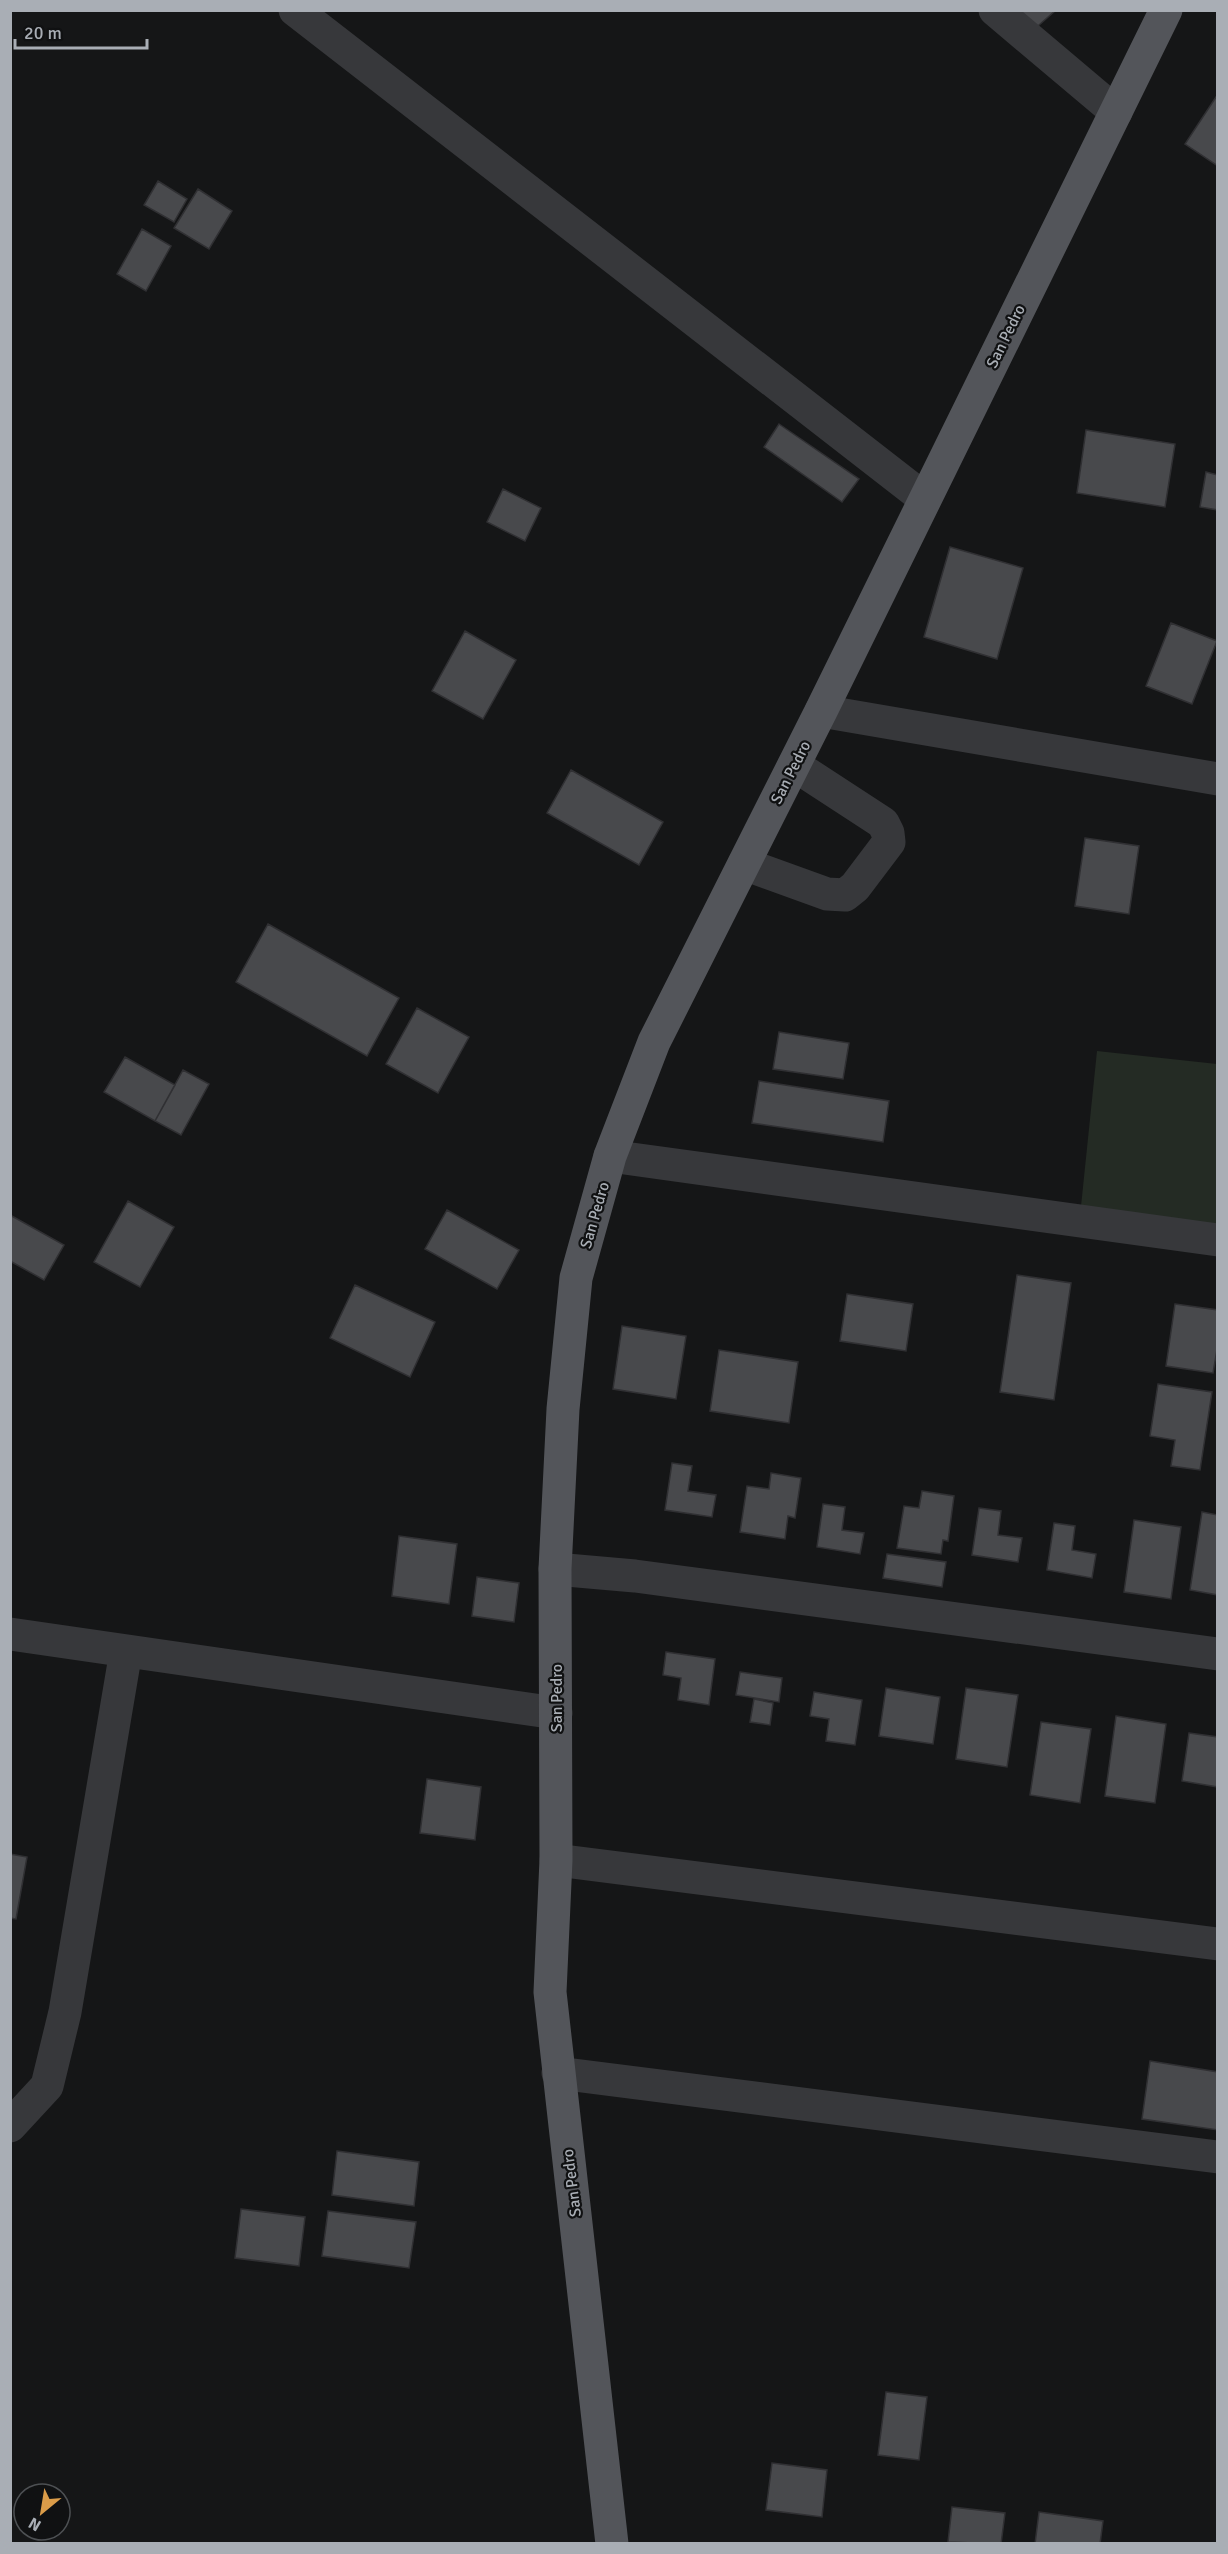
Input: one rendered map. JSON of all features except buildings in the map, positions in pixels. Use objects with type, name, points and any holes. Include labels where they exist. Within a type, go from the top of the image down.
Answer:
[{"type":"main road","name":"San Pedro","points":[[612,2544],[550,1992],[556,1860],[555,1569],[563,1409],[576,1278],[610,1156],[654,1042],[821,711],[1166,10]]},
{"type":"street","points":[[295,10],[925,499]]},
{"type":"street","points":[[995,10],[1116,112]]},
{"type":"street","points":[[821,711],[1218,779]]},
{"type":"street","points":[[744,864],[827,894],[845,895],[855,887],[889,842],[883,823],[794,765]]},
{"type":"street","points":[[610,1156],[1218,1240]]},
{"type":"street","points":[[555,1569],[635,1576],[1218,1654]]},
{"type":"street","points":[[10,1634],[556,1713]]},
{"type":"street","points":[[10,2126],[47,2086],[55,2054],[65,2012],[126,1651]]},
{"type":"street","points":[[556,1860],[1218,1944]]},
{"type":"street","points":[[558,2073],[1218,2157]]},
{"type":"shaded area","points":[[1097,1051],[1217,1064],[1217,1231],[1080,1216]]}]
